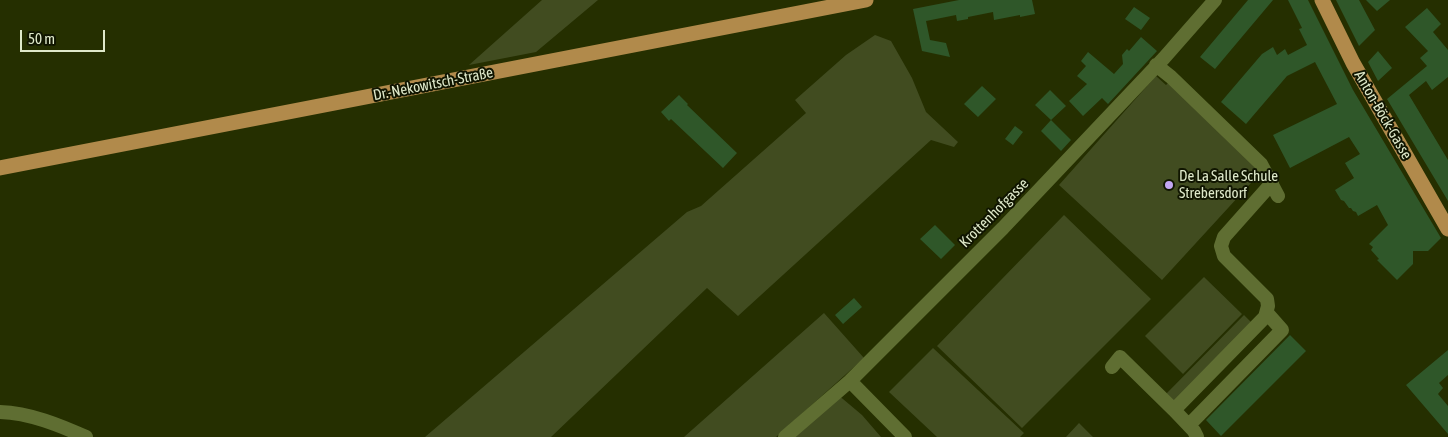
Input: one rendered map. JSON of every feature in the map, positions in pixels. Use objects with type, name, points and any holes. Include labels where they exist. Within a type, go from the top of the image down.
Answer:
[{"type":"main road","name":"Dr.-Nekowitsch-Straße","points":[[0,168],[866,0]]},
{"type":"main road","name":"Anton-Böck-Gasse","points":[[1322,0],[1353,63],[1448,229]]},
{"type":"street","name":"Krottenhofgasse","points":[[784,437],[850,381],[1054,176],[1164,58],[1215,0]]},
{"type":"street","points":[[1156,65],[1172,77],[1261,164],[1275,189],[1224,237],[1221,246],[1224,256],[1267,300],[1265,317],[1174,410]]},
{"type":"street","points":[[1267,309],[1279,294]]},
{"type":"street","points":[[1112,367],[1120,357],[1193,431],[1282,330],[1267,309]]},
{"type":"street","points":[[850,381],[905,437]]},
{"type":"street","points":[[0,412],[56,423],[86,437]]},
{"type":"green space","points":[[542,0],[598,0],[536,52],[469,65]]},
{"type":"green space","points":[[875,35],[891,41],[912,78],[926,112],[958,142],[954,147],[931,140],[738,316],[707,288],[551,437],[425,437],[687,212],[701,206],[806,113],[795,100],[846,55]]},
{"type":"green space","points":[[1156,76],[1166,85],[1171,80],[1262,171],[1162,280],[1059,185]]},
{"type":"green space","points":[[1064,215],[1151,299],[1022,428],[937,346]]},
{"type":"green space","points":[[1204,277],[1242,314],[1183,374],[1145,336]]},
{"type":"green space","points":[[824,313],[864,358],[776,437],[684,437]]},
{"type":"green space","points":[[1244,315],[1255,326],[1175,407],[1164,396]]},
{"type":"green space","points":[[933,348],[1024,433],[1020,437],[937,437],[889,392]]},
{"type":"green space","points":[[837,394],[862,415],[881,437],[791,437]]},
{"type":"green space","points":[[1079,423],[1093,437],[1066,437]]},
{"type":"building","points":[[959,0],[1032,0],[1035,14],[994,20],[993,12],[957,21],[956,15],[926,21],[930,40],[946,43],[950,57],[922,51],[913,9]]},
{"type":"building","points":[[1248,0],[1273,0],[1215,69],[1200,57]]},
{"type":"building","points":[[1288,0],[1308,0],[1353,90],[1441,238],[1428,251],[1413,251],[1413,264],[1397,280],[1377,260],[1379,259],[1371,250],[1373,247],[1369,244],[1388,225],[1377,205],[1358,216],[1356,212],[1341,200],[1335,190],[1354,178],[1345,163],[1360,154],[1349,137],[1290,168],[1273,135],[1337,104],[1315,62],[1287,76],[1246,124],[1221,102],[1262,54],[1273,47],[1277,55],[1285,49],[1288,55],[1307,45],[1299,29],[1302,28]]},
{"type":"building","points":[[1336,0],[1359,0],[1375,30],[1359,46]]},
{"type":"building","points":[[1366,0],[1390,0],[1377,11]]},
{"type":"building","points":[[1134,7],[1150,18],[1141,30],[1125,19]]},
{"type":"building","points":[[1427,8],[1441,24],[1433,32],[1448,50],[1448,77],[1432,90],[1426,81],[1409,95],[1448,160],[1448,201],[1387,99],[1427,66],[1420,58],[1428,51],[1405,27]]},
{"type":"building","points":[[1141,37],[1157,51],[1108,104],[1102,98],[1083,116],[1069,101],[1087,84],[1077,76],[1086,66],[1081,61],[1088,52],[1114,74],[1123,64],[1122,55],[1127,49],[1129,51]]},
{"type":"building","points":[[1378,51],[1392,68],[1378,81],[1368,62]]},
{"type":"building","points":[[982,86],[996,99],[978,117],[964,104]]},
{"type":"building","points":[[1050,90],[1066,106],[1051,120],[1035,105]]},
{"type":"building","points":[[679,95],[737,153],[723,168],[671,119],[669,121],[661,112]]},
{"type":"building","points":[[1051,120],[1071,140],[1061,151],[1041,131]]},
{"type":"building","points":[[1015,126],[1023,132],[1013,145],[1005,139]]},
{"type":"building","points":[[935,225],[955,245],[941,259],[920,239]]},
{"type":"building","points":[[854,298],[862,307],[843,324],[835,315]]},
{"type":"building","points":[[1290,335],[1306,351],[1221,436],[1206,420]]},
{"type":"building","points":[[1448,350],[1448,375],[1439,383],[1443,388],[1438,394],[1448,406],[1448,434],[1406,385]]},
{"type":"place","name":"De La Salle Schule Strebersdorf","points":[[1169,185]]}]
